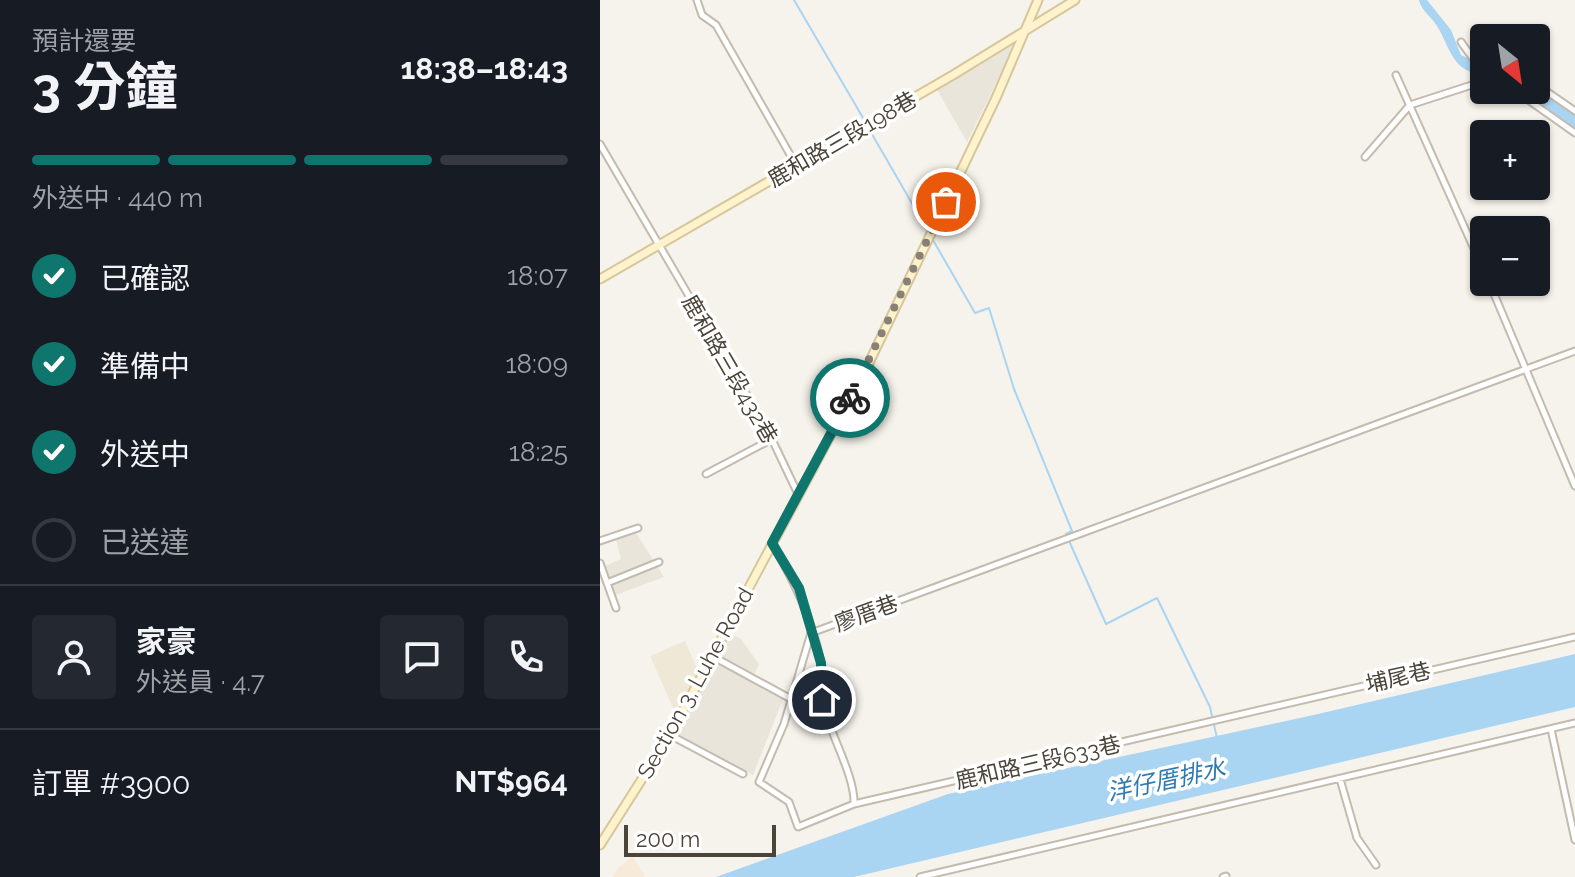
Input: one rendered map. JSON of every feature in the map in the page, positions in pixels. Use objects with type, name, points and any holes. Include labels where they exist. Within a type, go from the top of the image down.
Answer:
[{"type":"main road","name":"Section 3, Luhe Road","points":[[600,845],[670,735],[866,369],[996,98],[1038,0]]},
{"type":"main road","name":"鹿和路三段198巷","points":[[659,245],[1075,0]]},
{"type":"main road","points":[[600,279],[659,245]]},
{"type":"street","points":[[697,0],[702,15],[716,25],[796,166]]},
{"type":"street","points":[[1461,42],[1470,55]]},
{"type":"street","points":[[1396,75],[1470,240]]},
{"type":"street","points":[[1365,157],[1410,105],[1470,86]]},
{"type":"street","points":[[1550,94],[1575,111]]},
{"type":"street","points":[[1534,104],[1575,133]]},
{"type":"street","name":"鹿和路三段432巷","points":[[600,144],[772,439],[798,494]]},
{"type":"street","points":[[1495,296],[1575,486]]},
{"type":"street","name":"廖厝巷","points":[[811,633],[1575,351]]},
{"type":"street","points":[[706,474],[772,439]]},
{"type":"street","points":[[600,541],[638,528]]},
{"type":"street","points":[[772,543],[799,588],[821,663],[822,700],[838,752],[853,782],[854,804]]},
{"type":"street","points":[[607,583],[659,562]]},
{"type":"street","points":[[600,563],[616,608]]},
{"type":"street","points":[[712,656],[791,699],[811,633]]},
{"type":"street","name":"埔尾巷","points":[[1221,719],[1575,637]]},
{"type":"street","name":"鹿和路三段633巷","points":[[791,699],[784,724],[759,782],[789,802],[798,827],[854,804],[1221,719]]},
{"type":"street","points":[[920,877],[1575,723]]},
{"type":"street","points":[[1551,729],[1575,840]]},
{"type":"street","points":[[670,735],[743,774]]},
{"type":"street","points":[[1340,779],[1357,838],[1376,865]]},
{"type":"shaded area","points":[[1017,41],[967,142],[936,88]]},
{"type":"shaded area","points":[[636,533],[664,577],[613,596],[603,567],[621,559],[616,539]]},
{"type":"shaded area","points":[[729,634],[740,638],[759,664],[752,680],[783,699],[753,775],[674,734]]},
{"type":"shaded area","points":[[685,641],[699,674],[675,712],[650,656]]},
{"type":"shaded area","points":[[633,856],[645,877],[613,877],[618,868]]},
{"type":"water","points":[[1419,0],[1427,0],[1451,30],[1461,55],[1470,59],[1470,72],[1454,58],[1437,26]]},
{"type":"water","points":[[1550,98],[1575,115],[1575,128],[1542,104],[1550,104]]},
{"type":"water","name":"洋仔厝排水","points":[[1575,654],[1575,707],[854,877],[716,877],[948,794],[1318,714]]},
{"type":"waterway","points":[[794,0],[866,123]]},
{"type":"waterway","points":[[869,129],[928,231]]},
{"type":"waterway","points":[[933,240],[975,313],[989,308],[1014,389],[1072,531],[1066,534],[1106,624],[1157,598],[1210,707],[1217,738]]},
{"type":"way so far","points":[[850,398],[946,202]]},
{"type":"route","points":[[822,700],[821,663],[799,588],[772,543],[850,398]]}]
